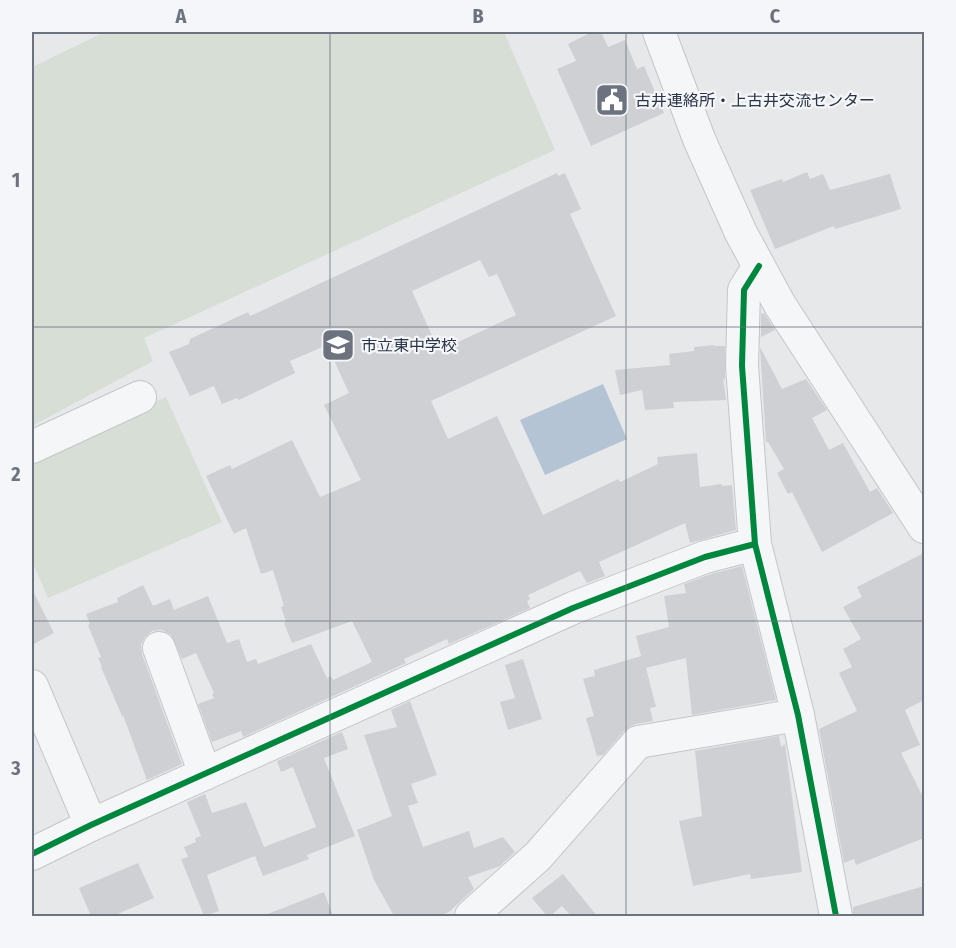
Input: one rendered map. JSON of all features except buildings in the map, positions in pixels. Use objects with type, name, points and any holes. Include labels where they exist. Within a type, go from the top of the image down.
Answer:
[{"type":"street","points":[[659,32],[699,139],[741,233],[780,305],[924,527]]},
{"type":"street","points":[[759,266],[744,290],[742,366],[755,544],[798,715],[836,916]]},
{"type":"street","points":[[32,447],[140,397]]},
{"type":"street","points":[[32,854],[573,608],[705,557],[755,544]]},
{"type":"street","points":[[159,648],[205,774]]},
{"type":"street","points":[[32,686],[92,825]]},
{"type":"street","points":[[471,916],[538,856],[638,742],[798,715]]},
{"type":"shaded area","points":[[105,32],[504,32],[555,150],[144,338],[153,361],[32,426],[32,67]]},
{"type":"shaded area","points":[[166,397],[222,522],[48,598],[32,561],[32,456]]},
{"type":"water","points":[[603,384],[627,439],[545,475],[520,420]]},
{"type":"cycle path","points":[[759,266],[744,290],[742,366],[755,544],[798,715],[836,916]]},
{"type":"cycle path","points":[[32,854],[91,825],[573,608],[705,557],[755,544]]},
{"type":"place","name":"古井連絡所・上古井交流センター","points":[[612,100]]},
{"type":"place","name":"市立東中学校","points":[[338,345]]}]
